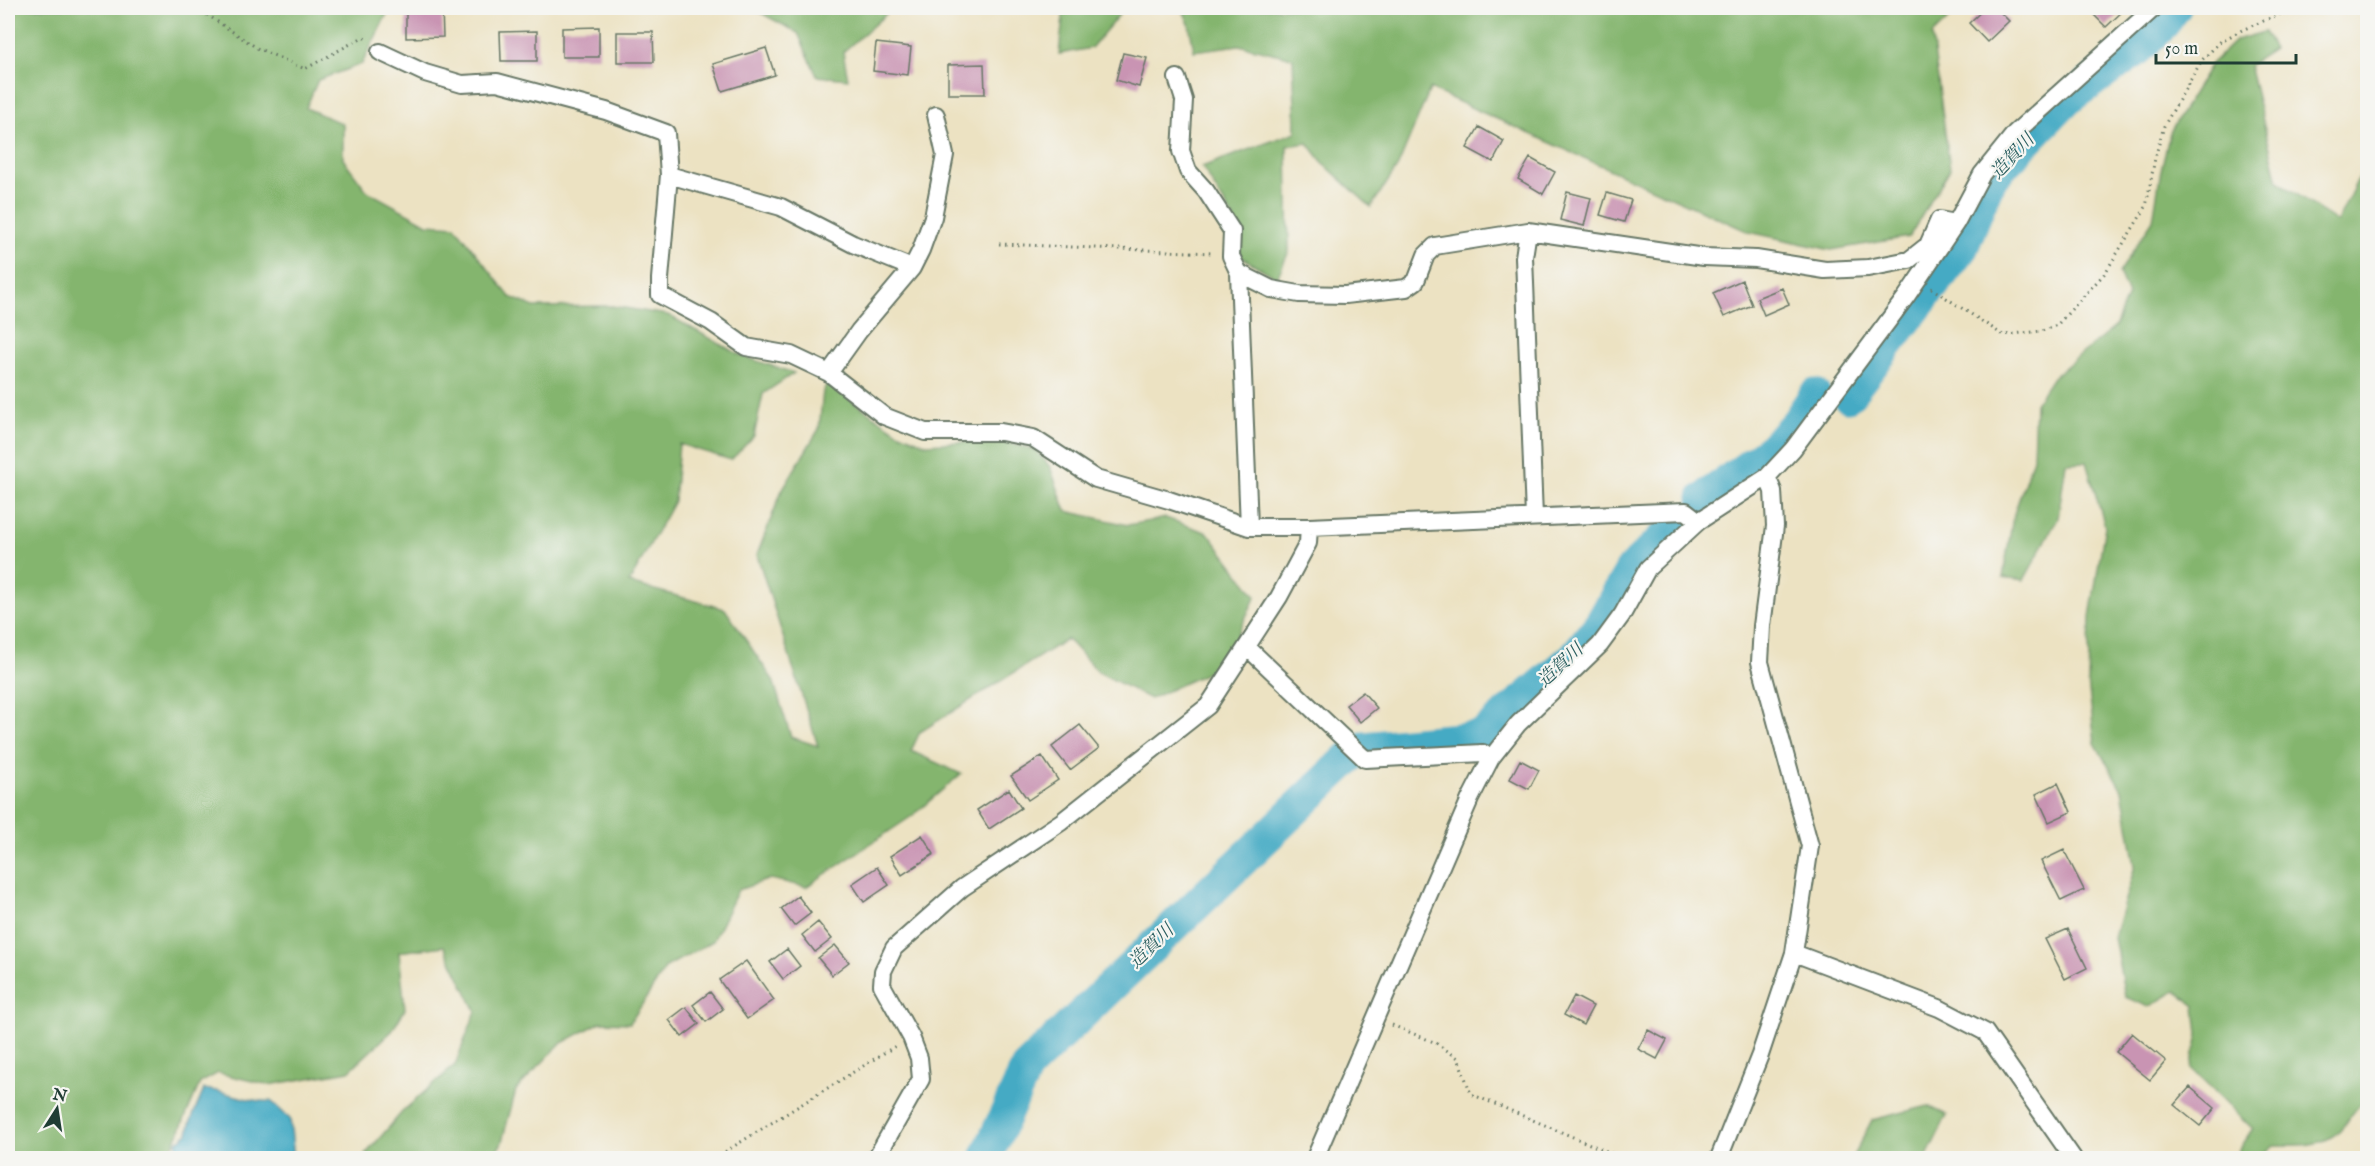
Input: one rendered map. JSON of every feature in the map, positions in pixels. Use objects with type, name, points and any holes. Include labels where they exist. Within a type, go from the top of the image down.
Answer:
[{"type":"street","points":[[1315,1158],[1470,799],[1491,758],[1518,724],[1600,645],[1622,615],[1648,568],[1699,520],[1767,477],[1793,449],[1906,297],[1956,223],[1982,174],[2015,133],[2154,8]]},
{"type":"street","points":[[380,52],[425,74],[462,84],[497,82],[606,111],[666,133],[669,175],[660,295],[711,322],[746,347],[791,355],[829,373],[884,416],[925,432],[1001,432],[1033,438],[1096,479],[1250,527],[1309,527],[1686,511],[1699,520]]},
{"type":"street","points":[[1178,78],[1184,100],[1181,151],[1188,171],[1206,191],[1232,231],[1231,256],[1239,273],[1250,527]]},
{"type":"street","points":[[829,373],[859,331],[912,267],[921,250],[933,217],[945,155],[936,115]]},
{"type":"street","points":[[669,175],[781,207],[854,244],[912,267]]},
{"type":"street","points":[[1239,273],[1271,289],[1299,294],[1345,295],[1406,288],[1416,281],[1426,255],[1435,246],[1528,231],[1704,257],[1756,259],[1825,270],[1868,268],[1909,260],[1928,245],[1939,220],[1956,223]]},
{"type":"street","points":[[1528,231],[1524,257],[1534,517]]},
{"type":"street","points":[[1719,1158],[1760,1055],[1794,953],[1810,846],[1760,662],[1762,626],[1775,525],[1773,491],[1767,477]]},
{"type":"street","points":[[876,1158],[921,1079],[919,1058],[911,1037],[882,985],[883,971],[894,948],[962,888],[1061,822],[1208,706],[1248,648],[1279,597],[1308,543],[1309,527]]},
{"type":"street","points":[[1248,648],[1365,759],[1483,753],[1491,758]]},
{"type":"street","points":[[1794,953],[1939,1008],[1985,1032],[2073,1158]]},
{"type":"path","points":[[197,8],[257,48],[305,69],[363,37],[380,52]]},
{"type":"path","points":[[1939,295],[2003,335],[2042,331],[2056,324],[2105,273],[2146,207],[2154,158],[2164,126],[2202,60],[2221,41],[2294,8]]},
{"type":"path","points":[[999,244],[1223,253],[1231,256]]},
{"type":"path","points":[[1376,1017],[1436,1043],[1458,1058],[1471,1094],[1623,1158]]},
{"type":"path","points":[[715,1158],[911,1037]]},
{"type":"green space","points":[[8,8],[390,8],[362,64],[318,80],[306,108],[343,124],[343,159],[367,191],[427,224],[455,226],[510,297],[534,307],[612,306],[668,315],[742,356],[794,373],[763,394],[754,436],[731,460],[679,444],[674,501],[629,583],[725,609],[773,680],[791,737],[818,746],[757,555],[782,490],[819,429],[823,391],[827,384],[898,432],[926,444],[997,440],[1036,450],[1050,467],[1066,511],[1128,525],[1166,518],[1208,533],[1256,596],[1222,666],[1150,699],[1098,672],[1067,639],[920,732],[911,751],[961,774],[912,816],[806,887],[770,879],[738,890],[713,941],[666,967],[630,1023],[601,1022],[560,1044],[516,1090],[501,1145],[490,1158],[366,1158],[365,1155],[403,1111],[455,1065],[476,1011],[444,946],[399,952],[405,1009],[392,1031],[349,1071],[269,1085],[218,1073],[200,1083],[173,1146],[158,1158],[8,1158]]},
{"type":"green space","points":[[752,8],[893,8],[843,52],[848,79],[817,76],[798,33]]},
{"type":"green space","points":[[1064,8],[1115,8],[1119,15],[1091,48],[1059,54]]},
{"type":"green space","points":[[1182,8],[1960,8],[1932,35],[1950,169],[1909,237],[1831,250],[1749,232],[1430,89],[1398,166],[1371,207],[1324,164],[1308,143],[1287,146],[1289,251],[1277,278],[1241,257],[1234,219],[1202,167],[1296,132],[1293,58],[1239,45],[1194,51],[1189,24]]},
{"type":"green space","points":[[2264,32],[2274,49],[2249,65],[2278,181],[2337,222],[2367,160],[2368,1098],[2339,1131],[2325,1140],[2300,1145],[2274,1145],[2258,1158],[2234,1158],[2253,1129],[2191,1068],[2198,1035],[2195,1006],[2176,991],[2149,1007],[2125,997],[2114,937],[2135,866],[2122,790],[2095,743],[2088,682],[2090,617],[2105,526],[2086,462],[2066,463],[2058,518],[2024,580],[2003,577],[2013,517],[2033,458],[2035,404],[2053,377],[2115,327],[2128,295],[2119,273],[2153,220],[2170,132],[2211,64],[2236,40]]},
{"type":"green space","points":[[1928,1106],[1947,1115],[1926,1158],[1852,1158],[1872,1120]]},
{"type":"water","points":[[204,1089],[254,1100],[271,1101],[290,1119],[294,1158],[173,1158],[177,1142],[188,1133]]},
{"type":"building","points":[[442,8],[443,37],[406,38],[406,9]]},
{"type":"building","points":[[1985,8],[1996,8],[2009,21],[1987,42],[1969,23]]},
{"type":"building","points":[[2087,8],[2126,8],[2106,27]]},
{"type":"building","points":[[599,27],[599,57],[562,57],[562,28]]},
{"type":"building","points":[[537,31],[537,61],[501,61],[500,32]]},
{"type":"building","points":[[617,32],[653,32],[654,62],[617,62]]},
{"type":"building","points":[[876,43],[911,47],[908,75],[873,71]]},
{"type":"building","points":[[766,48],[775,75],[722,91],[713,64]]},
{"type":"building","points":[[1123,53],[1147,58],[1139,87],[1116,80]]},
{"type":"building","points":[[984,64],[985,94],[948,94],[948,65]]},
{"type":"building","points":[[1479,127],[1504,141],[1493,162],[1467,148]]},
{"type":"building","points":[[1530,158],[1555,172],[1543,194],[1518,179]]},
{"type":"building","points":[[1567,192],[1591,198],[1584,226],[1560,220]]},
{"type":"building","points":[[1607,193],[1631,200],[1624,222],[1600,215]]},
{"type":"building","points":[[1742,280],[1752,305],[1724,317],[1713,293]]},
{"type":"building","points":[[1782,288],[1789,304],[1764,315],[1757,298]]},
{"type":"building","points":[[1363,692],[1377,708],[1360,722],[1346,705]]},
{"type":"building","points":[[1080,725],[1099,748],[1070,770],[1052,747]]},
{"type":"building","points":[[1042,756],[1058,780],[1028,800],[1011,776]]},
{"type":"building","points":[[1520,760],[1539,770],[1529,789],[1510,779]]},
{"type":"building","points":[[2058,783],[2071,812],[2049,822],[2036,794]]},
{"type":"building","points":[[1009,789],[1021,808],[989,829],[977,810]]},
{"type":"building","points":[[922,835],[934,854],[902,875],[890,856]]},
{"type":"building","points":[[2064,850],[2084,890],[2061,901],[2041,861]]},
{"type":"building","points":[[877,867],[889,885],[864,902],[852,884]]},
{"type":"building","points":[[798,896],[811,913],[794,926],[781,909]]},
{"type":"building","points":[[818,922],[832,939],[815,952],[802,935]]},
{"type":"building","points":[[2068,929],[2087,968],[2065,979],[2045,939]]},
{"type":"building","points":[[835,945],[849,962],[832,975],[818,958]]},
{"type":"building","points":[[787,949],[800,966],[783,979],[770,962]]},
{"type":"building","points":[[746,961],[774,1000],[747,1019],[719,980]]},
{"type":"building","points":[[710,992],[723,1009],[706,1022],[693,1005]]},
{"type":"building","points":[[1574,996],[1593,1006],[1583,1025],[1564,1015]]},
{"type":"building","points":[[686,1007],[699,1024],[682,1037],[669,1020]]},
{"type":"building","points":[[1648,1030],[1667,1040],[1657,1059],[1638,1049]]},
{"type":"building","points":[[2132,1033],[2166,1061],[2150,1080],[2116,1052]]},
{"type":"building","points":[[2190,1087],[2215,1108],[2200,1126],[2174,1105]]},
{"type":"waterway","name":"造賀川","points":[[1848,396],[1962,248],[1990,179],[2064,102],[2137,50],[2161,27],[2175,8]]},
{"type":"waterway","name":"造賀川","points":[[1704,498],[1773,448],[1797,422],[1815,395]]},
{"type":"waterway","name":"造賀川","points":[[1363,748],[1480,737],[1574,657],[1601,623],[1631,570],[1680,522]]},
{"type":"waterway","name":"造賀川","points":[[986,1158],[1027,1067],[1350,757]]}]
